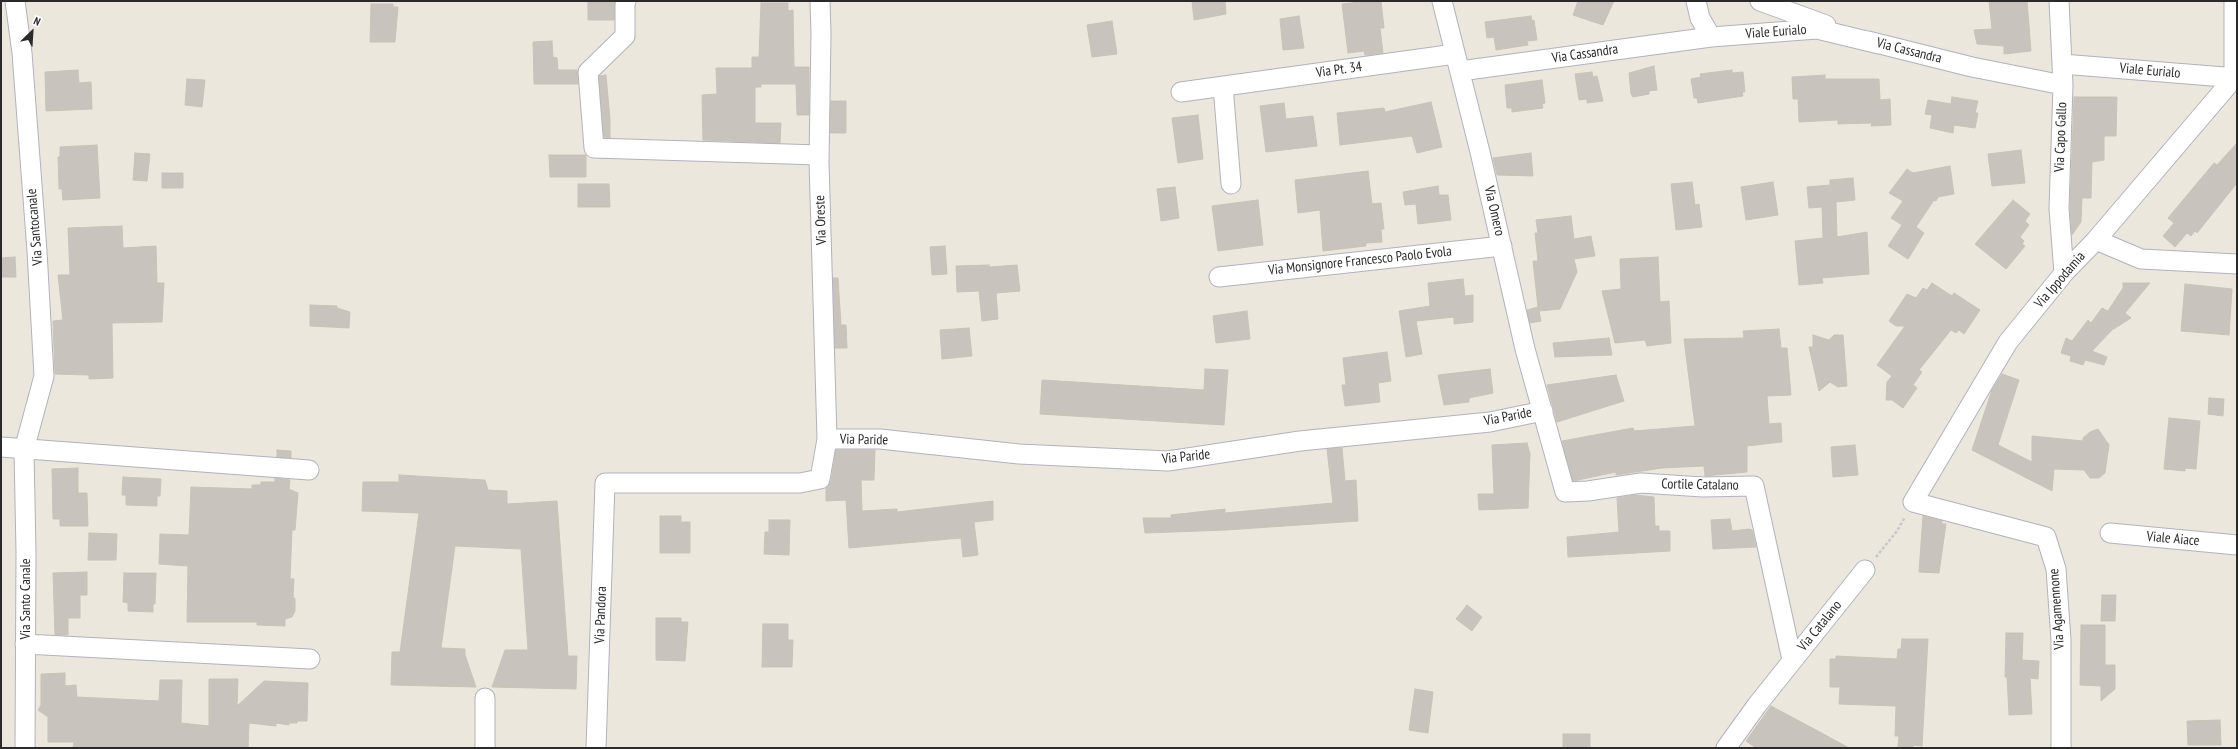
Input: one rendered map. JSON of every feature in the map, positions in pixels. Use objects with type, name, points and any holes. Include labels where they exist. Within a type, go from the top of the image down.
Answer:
[{"type":"street","name":"Via Santocanale","points":[[15,1],[22,53],[37,250],[44,376],[24,450]]},
{"type":"street","points":[[626,1],[625,36],[588,72],[594,148],[819,155]]},
{"type":"street","name":"Via Oreste","points":[[605,483],[806,481],[820,479],[827,439],[819,155],[821,34],[820,1]]},
{"type":"street","name":"Via Omero","points":[[1442,1],[1502,246],[1525,349],[1545,415]]},
{"type":"street","points":[[1696,1],[1700,18],[1711,37]]},
{"type":"street","name":"Via Cassandra","points":[[1760,1],[1879,44],[1972,67],[2063,85]]},
{"type":"street","name":"Via Capo Gallo","points":[[2059,1],[2063,85],[2059,209],[2064,273]]},
{"type":"street","points":[[2234,1],[2235,78]]},
{"type":"street","name":"Viale Eurialo","points":[[1711,37],[1817,29],[1879,44]]},
{"type":"street","name":"Via Cassandra","points":[[1458,63],[1711,37]]},
{"type":"street","name":"Via Pt. 34","points":[[1181,92],[1223,86],[1458,63]]},
{"type":"street","name":"Viale Eurialo","points":[[2062,64],[2235,78]]},
{"type":"street","name":"Via Ippodamia","points":[[1913,502],[2008,342],[2064,273],[2096,240],[2235,78]]},
{"type":"street","points":[[1223,86],[1231,184]]},
{"type":"street","points":[[2096,240],[2141,259],[2237,264]]},
{"type":"street","name":"Via Monsignore Francesco Paolo Evola","points":[[1219,276],[1502,246]]},
{"type":"street","name":"Via Paride","points":[[827,439],[880,439],[1019,454],[1168,461],[1300,441],[1545,415]]},
{"type":"street","name":"Cortile Catalano","points":[[1545,415],[1566,492],[1588,491],[1641,483],[1703,487],[1754,486],[1792,660]]},
{"type":"street","points":[[1,448],[309,470]]},
{"type":"street","name":"Via Santo Canale","points":[[24,450],[25,748]]},
{"type":"street","name":"Via Pandora","points":[[596,748],[605,483]]},
{"type":"street","name":"Via Agamennone","points":[[1913,502],[2046,537],[2056,569],[2061,640],[2061,748]]},
{"type":"street","name":"Viale Aiace","points":[[2110,533],[2237,545]]},
{"type":"street","name":"Via Catalano","points":[[1726,748],[1792,660],[1865,570]]},
{"type":"street","points":[[25,644],[310,658]]},
{"type":"street","points":[[485,698],[485,748]]},
{"type":"path","points":[[1865,570],[1897,531],[1913,502]]},
{"type":"building","points":[[588,1],[615,1],[614,20],[588,20]]},
{"type":"building","points":[[1192,1],[1225,1],[1226,14],[1194,20]]},
{"type":"building","points":[[1381,1],[1384,28],[1380,28],[1383,53],[1365,55],[1364,51],[1348,53],[1342,4]]},
{"type":"building","points":[[1578,1],[1614,1],[1603,25],[1573,15]]},
{"type":"building","points":[[1989,1],[2027,1],[2031,51],[2004,54],[2004,46],[1977,44],[1974,30],[1992,29]]},
{"type":"building","points":[[761,3],[788,3],[788,11],[793,10],[794,67],[809,67],[809,115],[797,115],[796,84],[761,84],[761,87],[755,87],[755,123],[781,123],[780,143],[703,140],[702,95],[717,94],[716,68],[752,68],[752,57],[759,57]]},
{"type":"building","points":[[371,4],[393,4],[393,7],[398,7],[395,42],[370,42]]},
{"type":"building","points":[[1299,16],[1304,48],[1283,50],[1280,19]]},
{"type":"building","points":[[1531,16],[1532,21],[1534,20],[1537,40],[1527,41],[1528,45],[1496,50],[1494,37],[1487,38],[1485,22]]},
{"type":"building","points":[[1112,21],[1117,54],[1092,57],[1087,25]]},
{"type":"building","points":[[552,41],[553,57],[557,58],[558,70],[577,70],[578,84],[534,84],[533,42]]},
{"type":"building","points":[[1654,66],[1657,90],[1649,91],[1649,94],[1633,97],[1631,94],[1629,73]]},
{"type":"building","points":[[78,70],[79,83],[91,82],[92,109],[46,111],[45,72]]},
{"type":"building","points":[[1732,70],[1732,73],[1743,72],[1745,92],[1742,92],[1743,96],[1698,103],[1697,98],[1694,98],[1691,79],[1701,77],[1700,74]]},
{"type":"building","points":[[1592,72],[1593,77],[1597,76],[1603,101],[1587,103],[1587,99],[1579,100],[1575,74]]},
{"type":"building","points":[[606,75],[610,119],[610,138],[604,137],[599,76]]},
{"type":"building","points":[[1825,75],[1825,79],[1879,79],[1880,100],[1890,99],[1891,125],[1871,126],[1872,123],[1838,124],[1838,120],[1799,122],[1798,99],[1793,99],[1792,77]]},
{"type":"building","points":[[187,79],[205,80],[202,107],[185,105]]},
{"type":"building","points":[[1542,80],[1545,103],[1542,104],[1543,108],[1512,112],[1512,108],[1507,108],[1505,85]]},
{"type":"building","points":[[1952,97],[1978,101],[1975,113],[1978,113],[1975,128],[1954,125],[1953,133],[1930,128],[1932,115],[1925,114],[1928,100],[1951,104]]},
{"type":"building","points":[[2074,97],[2117,97],[2116,136],[2104,136],[2104,160],[2092,162],[2091,198],[2082,198],[2081,222],[2072,235],[2070,209]]},
{"type":"building","points":[[831,101],[846,101],[846,133],[830,133]]},
{"type":"building","points":[[1431,102],[1442,147],[1417,153],[1412,136],[1340,145],[1337,113],[1384,108],[1385,112]]},
{"type":"building","points":[[1284,103],[1286,119],[1313,116],[1317,146],[1266,152],[1260,106]]},
{"type":"building","points":[[1198,115],[1203,159],[1178,163],[1172,118]]},
{"type":"building","points":[[2237,143],[2237,183],[2197,233],[2195,231],[2191,236],[2187,233],[2175,247],[2163,236],[2174,223],[2168,218],[2214,163],[2217,165]]},
{"type":"building","points":[[97,145],[100,198],[63,200],[62,189],[59,189],[58,157],[60,157],[60,147]]},
{"type":"building","points":[[2021,150],[2025,183],[1992,186],[1988,154]]},
{"type":"building","points":[[135,153],[150,154],[147,181],[133,180]]},
{"type":"building","points":[[1531,153],[1533,176],[1497,175],[1493,158]]},
{"type":"building","points":[[549,155],[586,155],[586,177],[550,177]]},
{"type":"building","points":[[1950,166],[1954,194],[1938,197],[1936,201],[1934,200],[1916,227],[1924,233],[1908,259],[1888,246],[1902,225],[1891,218],[1903,201],[1889,193],[1907,169],[1913,173]]},
{"type":"building","points":[[1368,171],[1372,204],[1381,203],[1384,229],[1381,229],[1382,242],[1366,243],[1366,246],[1323,251],[1320,210],[1298,213],[1295,180]]},
{"type":"building","points":[[162,173],[183,173],[183,188],[162,188]]},
{"type":"building","points":[[1853,178],[1855,200],[1836,202],[1837,237],[1867,232],[1869,274],[1822,278],[1823,283],[1799,285],[1795,241],[1823,238],[1822,207],[1809,208],[1807,187],[1830,185],[1830,180]]},
{"type":"building","points":[[1692,182],[1695,205],[1699,204],[1702,227],[1676,230],[1671,184]]},
{"type":"building","points":[[1773,182],[1778,215],[1746,220],[1741,187]]},
{"type":"building","points":[[578,184],[609,184],[610,207],[578,207]]},
{"type":"building","points":[[1438,186],[1439,195],[1448,195],[1451,220],[1418,224],[1416,204],[1405,205],[1403,192]]},
{"type":"building","points":[[1175,187],[1179,218],[1161,221],[1157,189]]},
{"type":"building","points":[[1258,200],[1263,245],[1218,251],[1212,206]]},
{"type":"building","points":[[2013,200],[2030,214],[2025,221],[2029,225],[2020,237],[2024,241],[2022,244],[2025,246],[2006,269],[1975,244]]},
{"type":"building","points":[[1571,216],[1574,239],[1591,236],[1595,256],[1574,259],[1577,272],[1560,309],[1539,311],[1541,321],[1530,323],[1527,310],[1538,307],[1533,261],[1538,261],[1535,233],[1538,233],[1536,220]]},
{"type":"building","points":[[122,226],[123,248],[156,246],[157,283],[164,283],[162,322],[112,323],[113,378],[89,379],[89,375],[55,374],[53,321],[63,320],[58,275],[70,275],[68,228]]},
{"type":"building","points":[[945,246],[947,274],[932,275],[930,247]]},
{"type":"building","points":[[15,257],[16,277],[1,277],[1,258]]},
{"type":"building","points":[[1658,257],[1660,302],[1669,301],[1671,343],[1647,346],[1645,340],[1615,343],[1602,291],[1621,289],[1620,259]]},
{"type":"building","points":[[989,265],[989,267],[1017,265],[1020,291],[996,293],[998,319],[982,321],[979,291],[957,292],[956,266]]},
{"type":"building","points":[[833,278],[838,278],[841,325],[846,325],[847,348],[835,348]]},
{"type":"building","points":[[1463,279],[1465,296],[1473,295],[1473,322],[1454,324],[1454,317],[1416,321],[1422,354],[1406,357],[1399,311],[1430,306],[1428,283]]},
{"type":"building","points":[[1932,283],[1952,296],[1954,293],[1980,310],[1964,334],[1959,330],[1956,333],[1951,330],[1919,370],[1922,372],[1913,385],[1917,388],[1903,408],[1892,400],[1886,400],[1887,382],[1892,376],[1877,365],[1905,326],[1896,326],[1889,321],[1907,294],[1916,298],[1923,288],[1927,290]]},
{"type":"building","points":[[2123,283],[2150,283],[2125,313],[2131,318],[2112,330],[2092,351],[2107,357],[2104,365],[2085,360],[2083,365],[2070,361],[2071,356],[2061,353],[2066,338],[2072,341],[2088,320],[2091,323],[2102,308],[2108,311],[2123,288]]},
{"type":"building","points":[[2185,284],[2232,289],[2229,335],[2181,331]]},
{"type":"building","points":[[310,305],[337,306],[337,308],[350,312],[349,328],[310,326]]},
{"type":"building","points":[[1247,311],[1250,339],[1216,343],[1213,316]]},
{"type":"building","points":[[969,328],[972,356],[942,359],[940,330]]},
{"type":"building","points":[[1779,329],[1781,348],[1787,348],[1791,395],[1767,396],[1769,424],[1781,423],[1782,442],[1747,446],[1747,472],[1705,476],[1704,466],[1662,468],[1616,475],[1616,472],[1573,481],[1562,441],[1633,428],[1634,431],[1695,426],[1684,339],[1744,338],[1743,331]]},
{"type":"building","points":[[1813,335],[1829,340],[1834,335],[1843,335],[1847,386],[1838,387],[1830,382],[1819,391],[1809,347],[1813,347]]},
{"type":"building","points":[[1609,338],[1612,355],[1555,357],[1553,343]]},
{"type":"building","points":[[1387,352],[1391,381],[1378,383],[1380,402],[1345,406],[1342,385],[1346,385],[1343,358]]},
{"type":"building","points":[[1205,369],[1228,370],[1224,425],[1040,414],[1042,380],[1204,390]]},
{"type":"building","points":[[1490,369],[1493,393],[1469,398],[1469,402],[1444,405],[1438,375]]},
{"type":"building","points":[[2002,374],[2019,380],[1998,445],[2032,462],[2032,436],[2083,441],[2083,438],[2090,432],[2098,429],[2109,445],[2105,473],[2099,478],[2090,478],[2084,470],[2054,469],[2052,491],[1972,450],[1992,390]]},
{"type":"building","points":[[1616,375],[1624,401],[1557,422],[1547,385]]},
{"type":"building","points":[[2209,398],[2224,399],[2223,416],[2208,414]]},
{"type":"building","points":[[2169,418],[2200,421],[2196,469],[2185,468],[2185,471],[2164,469]]},
{"type":"building","points":[[1527,443],[1530,454],[1528,508],[1479,510],[1478,494],[1494,494],[1492,445]]},
{"type":"building","points":[[1855,445],[1858,475],[1833,477],[1831,447]]},
{"type":"building","points":[[1342,448],[1345,481],[1356,480],[1358,521],[1226,530],[1145,533],[1143,518],[1171,518],[1171,515],[1225,509],[1225,513],[1333,503],[1327,449]]},
{"type":"building","points":[[277,450],[291,451],[291,458],[277,457]]},
{"type":"building","points":[[836,450],[875,450],[874,480],[861,480],[862,511],[897,509],[897,512],[993,501],[993,520],[974,522],[978,555],[963,557],[961,538],[849,548],[846,500],[826,501],[826,488],[831,481]]},
{"type":"building","points":[[78,468],[78,493],[87,493],[88,526],[60,526],[60,519],[53,519],[52,469]]},
{"type":"building","points":[[399,475],[485,480],[488,490],[507,491],[507,504],[557,501],[568,656],[577,656],[576,689],[492,687],[505,650],[528,650],[521,549],[455,546],[441,648],[465,649],[465,655],[476,687],[391,685],[392,652],[400,652],[419,513],[362,511],[363,482],[399,482]]},
{"type":"building","points":[[123,477],[161,479],[160,496],[157,496],[157,506],[126,505],[126,495],[122,495]]},
{"type":"building","points":[[275,478],[290,480],[289,489],[298,493],[295,530],[292,530],[290,579],[294,579],[293,598],[295,598],[295,611],[292,617],[285,619],[285,626],[257,625],[257,622],[187,622],[188,566],[159,564],[160,534],[189,535],[191,487],[252,489],[252,485],[261,485],[261,482],[275,482]]},
{"type":"building","points":[[1635,495],[1654,497],[1655,526],[1659,526],[1659,531],[1670,531],[1670,551],[1568,557],[1567,537],[1619,532],[1617,498]]},
{"type":"building","points":[[660,516],[681,516],[681,522],[690,522],[690,553],[660,553]]},
{"type":"building","points":[[1923,516],[1942,521],[1942,524],[1946,524],[1939,573],[1919,572]]},
{"type":"building","points":[[1730,519],[1732,531],[1752,530],[1756,547],[1713,549],[1711,520]]},
{"type":"building","points":[[769,520],[790,520],[789,555],[764,554],[765,532],[769,532]]},
{"type":"building","points":[[89,533],[117,534],[116,560],[88,560]]},
{"type":"building","points":[[87,572],[87,595],[80,595],[80,618],[68,618],[68,635],[55,635],[53,573]]},
{"type":"building","points":[[124,573],[156,573],[155,604],[153,604],[153,612],[128,611],[128,603],[123,602]]},
{"type":"building","points":[[2102,595],[2116,595],[2115,621],[2101,621]]},
{"type":"building","points":[[1467,605],[1482,617],[1472,631],[1456,619]]},
{"type":"building","points":[[656,618],[681,618],[681,622],[688,622],[685,661],[656,660]]},
{"type":"building","points":[[763,624],[788,624],[788,640],[793,640],[792,667],[762,667]]},
{"type":"building","points":[[2081,625],[2105,625],[2105,665],[2115,665],[2115,689],[2101,701],[2101,686],[2080,685]]},
{"type":"building","points":[[2006,633],[2023,633],[2022,660],[2039,661],[2038,679],[2030,678],[2032,714],[2009,715],[2007,677],[2005,677]]},
{"type":"building","points":[[1902,639],[1928,639],[1922,746],[1913,745],[1913,747],[1898,747],[1899,736],[1895,736],[1896,706],[1839,704],[1840,687],[1830,687],[1830,659],[1836,659],[1836,656],[1897,659],[1898,649],[1901,649]]},
{"type":"building","points":[[65,673],[65,686],[76,685],[77,697],[159,701],[160,680],[182,680],[181,723],[209,726],[209,679],[238,679],[237,706],[264,681],[308,683],[307,721],[297,721],[297,723],[289,723],[289,725],[276,723],[276,726],[249,723],[248,748],[73,748],[74,742],[48,742],[48,717],[38,710],[41,705],[41,674]]},
{"type":"building","points":[[1415,689],[1433,692],[1428,733],[1409,730]]},
{"type":"building","points":[[1771,706],[1849,748],[1756,748],[1746,741]]},
{"type":"building","points":[[2220,720],[2221,745],[2188,745],[2187,721]]},
{"type":"building","points":[[1563,734],[1590,734],[1590,748],[1563,748]]}]
